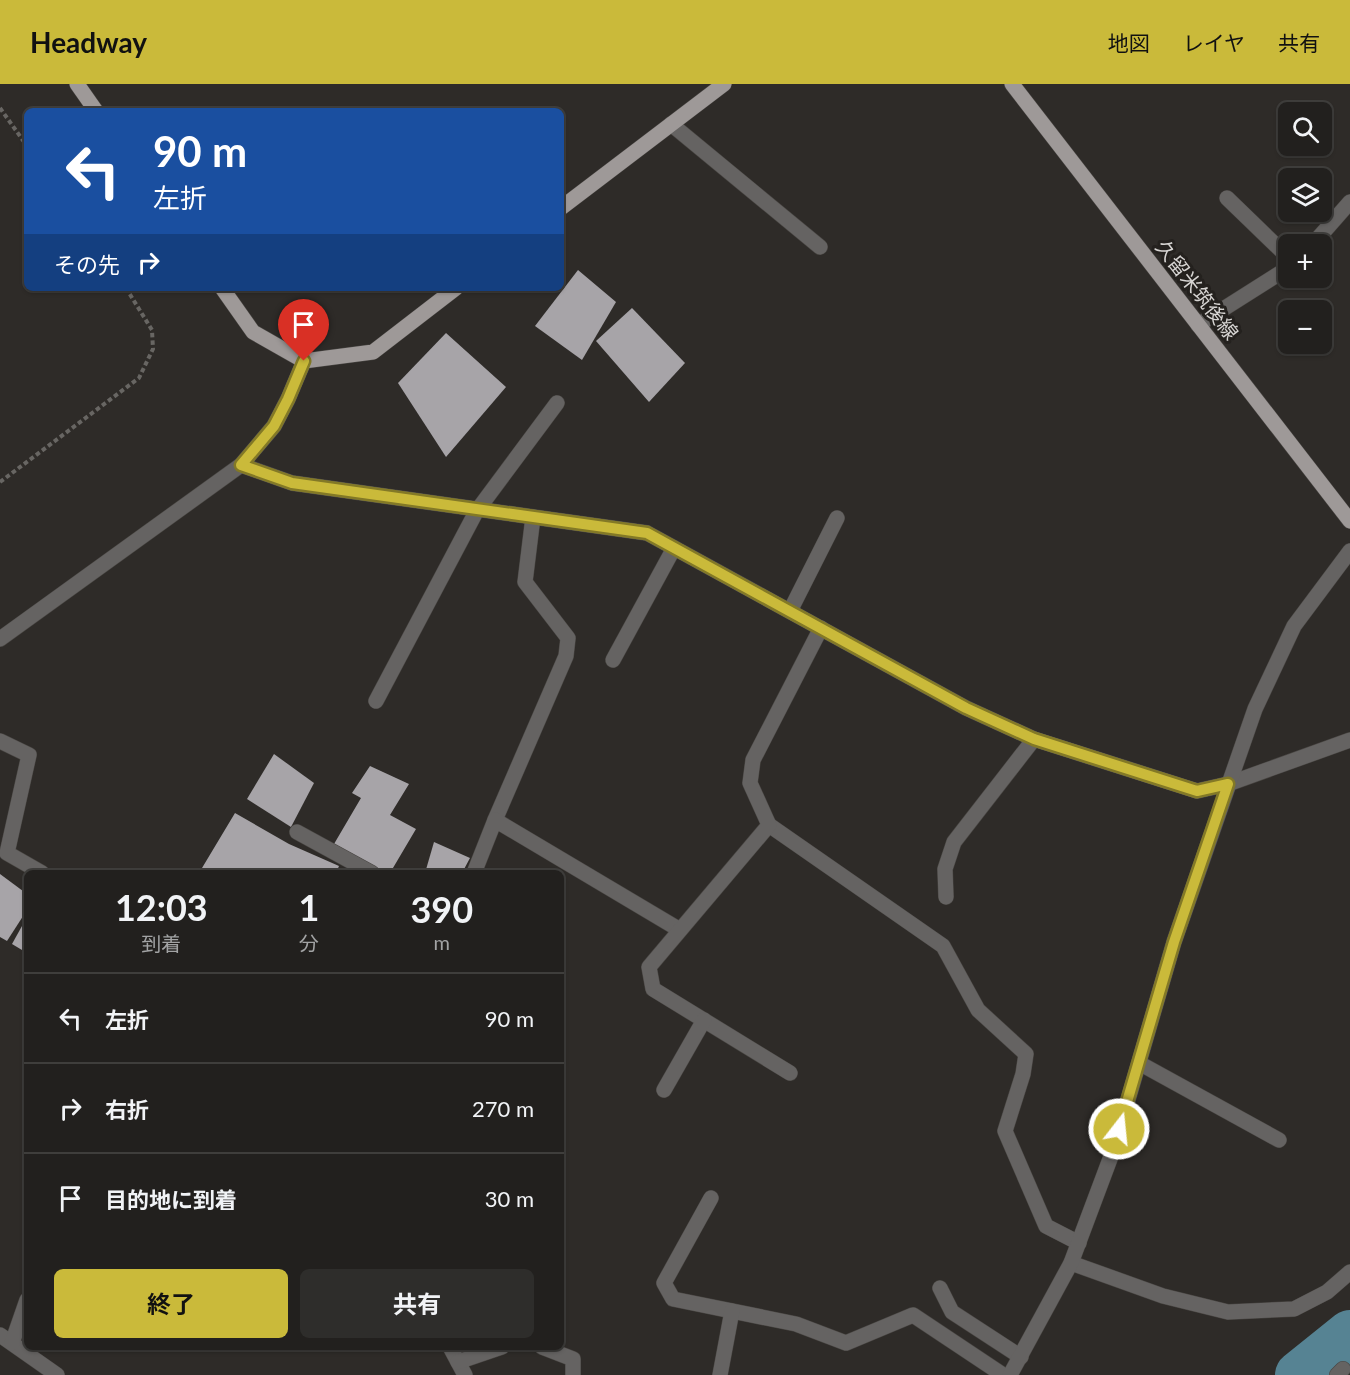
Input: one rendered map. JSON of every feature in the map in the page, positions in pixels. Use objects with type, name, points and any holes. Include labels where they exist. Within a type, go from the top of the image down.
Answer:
[{"type":"main road","points":[[77,84],[94,108]]},
{"type":"main road","points":[[564,206],[724,84]]},
{"type":"main road","name":"久留米筑後線","points":[[1012,84],[1350,521]]},
{"type":"main road","points":[[224,291],[253,332],[304,361],[373,352],[452,291]]},
{"type":"street","points":[[671,124],[820,247]]},
{"type":"street","points":[[1227,198],[1278,247]]},
{"type":"street","points":[[1322,234],[1350,202]]},
{"type":"street","points":[[1198,325],[1278,274]]},
{"type":"street","points":[[0,639],[241,465],[274,426],[304,361]]},
{"type":"street","points":[[376,701],[478,509],[557,403]]},
{"type":"street","points":[[241,465],[292,483],[647,533],[966,708],[1034,739],[1197,791],[1228,784],[1350,740]]},
{"type":"street","points":[[475,870],[566,656],[568,638],[525,582],[533,517]]},
{"type":"street","points":[[790,611],[837,518]]},
{"type":"street","points":[[613,660],[674,548]]},
{"type":"street","points":[[1010,1375],[1071,1263],[1113,1151],[1174,942],[1255,709],[1294,626],[1350,551]]},
{"type":"street","points":[[821,628],[753,760],[750,783],[770,825],[943,946],[978,1010],[1026,1054],[1023,1074],[1005,1131],[1046,1226],[1079,1243]]},
{"type":"street","points":[[946,897],[945,869],[954,842],[1034,739]]},
{"type":"street","points":[[0,741],[29,755],[7,853],[37,870]]},
{"type":"street","points":[[495,819],[680,930]]},
{"type":"street","points":[[770,825],[648,967],[653,989],[790,1073]]},
{"type":"street","points":[[297,832],[353,869]]},
{"type":"street","points":[[664,1090],[704,1020]]},
{"type":"street","points":[[1139,1063],[1279,1140]]},
{"type":"street","points":[[711,1198],[664,1283],[673,1299],[796,1324],[846,1343],[913,1315],[1003,1375]]},
{"type":"street","points":[[1071,1263],[1163,1296],[1228,1312],[1294,1309],[1327,1292],[1350,1272]]},
{"type":"street","points":[[940,1288],[952,1312],[1020,1357]]},
{"type":"street","points":[[24,1306],[6,1339],[57,1375]]},
{"type":"street","points":[[720,1375],[732,1311]]},
{"type":"street","points":[[452,1350],[461,1368],[496,1350]]},
{"type":"street","points":[[550,1350],[573,1359],[573,1375]]},
{"type":"path","points":[[0,108],[24,142]]},
{"type":"path","points":[[0,482],[139,378],[153,349],[152,330],[128,291]]},
{"type":"building","points":[[578,270],[616,302],[582,360],[535,326]]},
{"type":"building","points":[[632,308],[685,363],[649,402],[596,341]]},
{"type":"building","points":[[446,333],[506,387],[446,457],[398,383]]},
{"type":"building","points":[[274,754],[314,783],[291,827],[247,799]]},
{"type":"building","points":[[370,766],[409,784],[390,815],[416,829],[392,870],[379,870],[334,844],[361,798],[352,793]]},
{"type":"building","points":[[235,813],[289,844],[339,866],[337,870],[201,870]]},
{"type":"building","points":[[434,842],[470,858],[464,870],[426,870]]},
{"type":"building","points":[[0,874],[24,892],[24,915],[7,941],[0,937]]},
{"type":"building","points":[[24,922],[24,951],[12,944]]},
{"type":"waterway","points":[[1299,1375],[1350,1334]]},
{"type":"route","points":[[304,361],[274,426],[241,465],[292,483],[647,533],[966,708],[1034,739],[1197,791],[1228,784],[1174,942],[1119,1129]]}]
